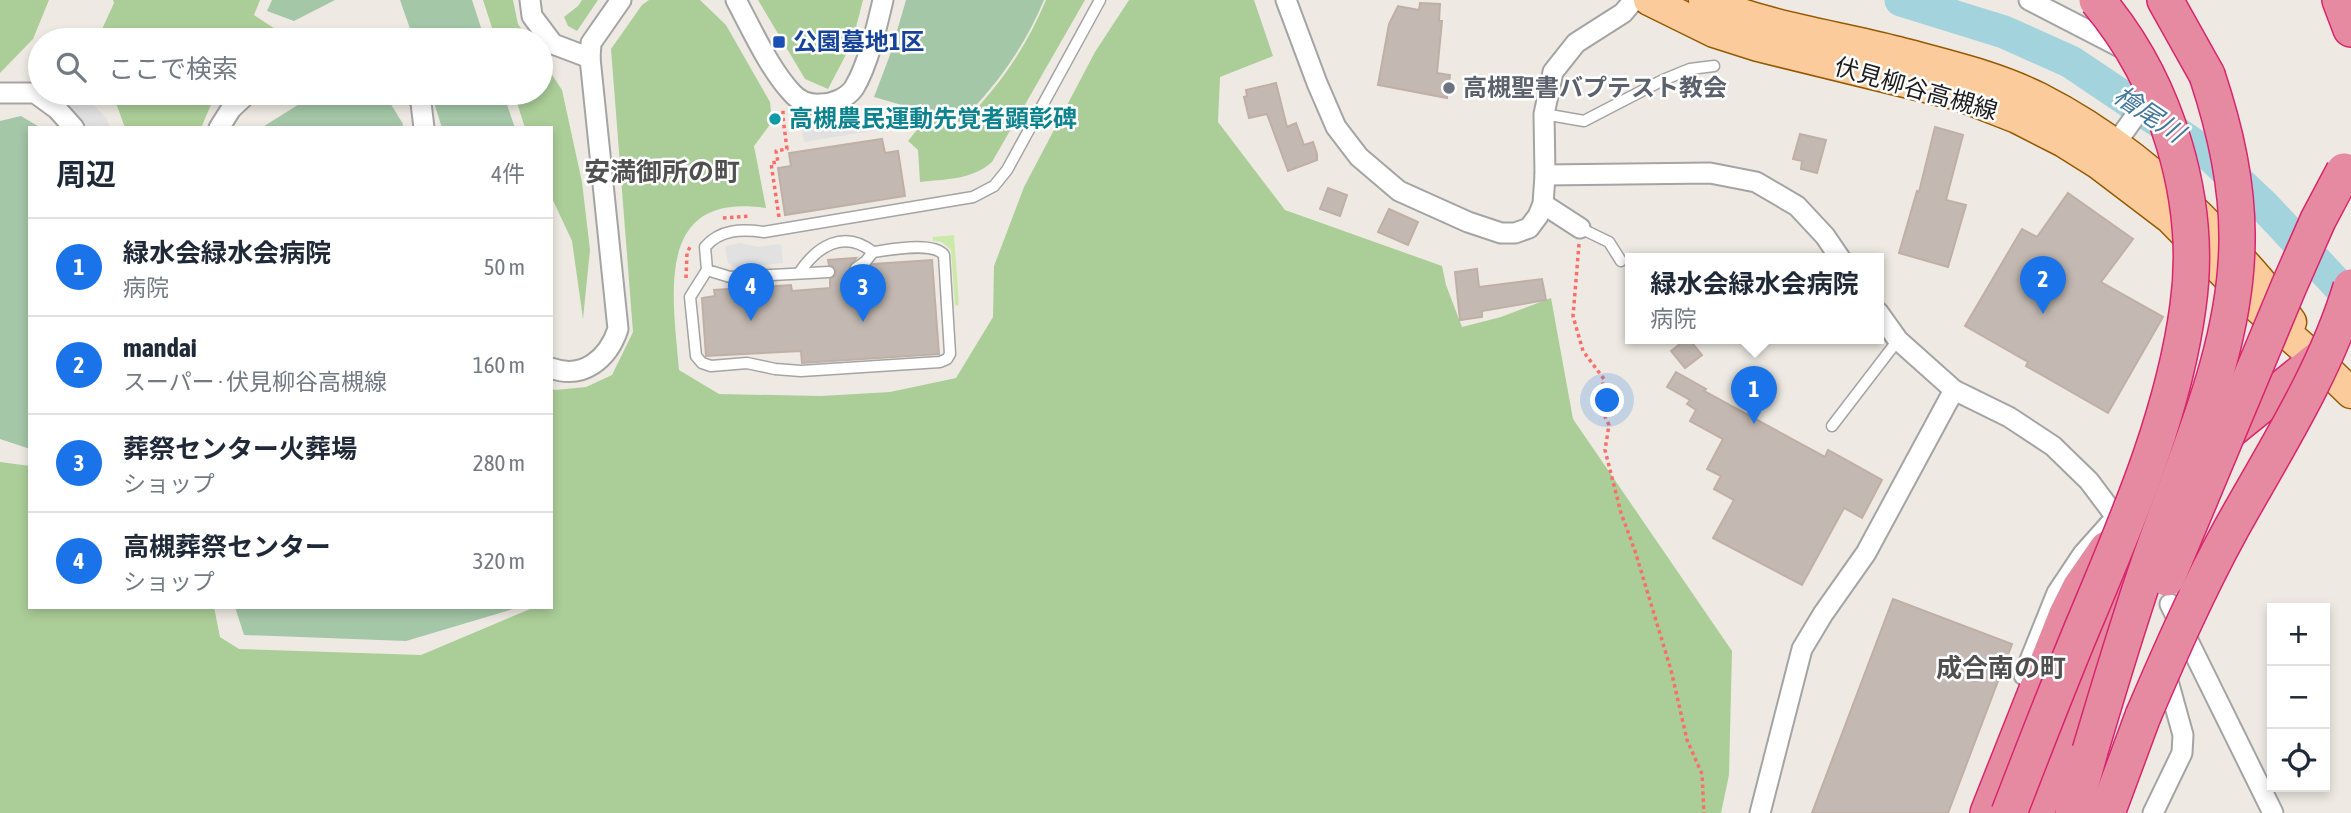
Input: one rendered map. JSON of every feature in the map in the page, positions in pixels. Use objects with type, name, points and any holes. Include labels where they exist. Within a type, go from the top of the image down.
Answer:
[{"type":"highway","points":[[2009,813],[2147,463],[2180,355],[2189,303],[2190,248],[2185,194],[2175,146],[2160,100],[2141,64],[2108,12],[2097,0]]},
{"type":"highway","points":[[2073,813],[2130,617],[2214,378],[2227,323],[2237,242],[2230,158],[2222,119],[2207,75],[2165,0]]},
{"type":"highway","points":[[2340,0],[2351,29]]},
{"type":"highway","points":[[2090,751],[2137,649],[2289,286],[2318,220],[2347,165]]},
{"type":"highway","points":[[2107,813],[2171,650],[2229,533],[2300,406],[2331,343],[2351,287]]},
{"type":"highway","points":[[2143,716],[2207,600],[2351,356]]},
{"type":"highway","points":[[1988,813],[2067,614],[2097,563],[2140,509],[2253,410],[2317,359]]},
{"type":"highway","points":[[2036,813],[2096,656],[2126,599],[2179,519],[2217,470],[2317,359]]},
{"type":"main road","name":"伏見柳谷高槻線","points":[[1649,0],[1714,32],[1758,46],[1958,95],[2017,118],[2064,142],[2099,164],[2170,218],[2256,306],[2317,359],[2351,393]]},
{"type":"main road","name":"伏見柳谷高槻線","points":[[1704,0],[1730,11],[1816,35],[1894,51],[1975,73],[2037,97],[2119,139],[2185,200],[2270,290],[2317,359]]},
{"type":"street","points":[[530,0],[532,16],[541,28]]},
{"type":"street","points":[[553,368],[572,372],[598,362],[608,352],[618,329],[590,58],[592,43],[621,0]]},
{"type":"street","points":[[736,0],[768,58],[792,94],[802,102],[827,104],[841,99],[853,90],[865,61],[883,0]]},
{"type":"street","points":[[1286,0],[1336,127],[1359,157],[1399,191],[1468,222],[1501,233],[1515,233],[1529,228],[1543,204],[1544,114],[1553,72],[1576,43],[1623,13],[1634,0]]},
{"type":"street","points":[[2029,0],[2119,45],[2158,73],[2159,83],[2119,139]]},
{"type":"street","points":[[553,44],[590,58]]},
{"type":"street","points":[[0,93],[28,93]]},
{"type":"street","points":[[52,105],[72,126]]},
{"type":"street","points":[[220,126],[235,105]]},
{"type":"street","points":[[421,105],[424,126]]},
{"type":"street","points":[[1545,175],[1710,173],[1756,181],[1797,206],[1837,253]]},
{"type":"street","points":[[1543,204],[1580,228]]},
{"type":"street","points":[[1884,320],[1898,340],[1954,390],[2009,416],[2053,446],[2089,481],[2116,516],[2083,554],[2057,593],[1971,813]]},
{"type":"street","points":[[1760,813],[1802,649],[1866,553],[1954,390]]},
{"type":"street","points":[[2154,813],[2182,753],[2183,735],[2161,659],[2175,613],[2273,813]]},
{"type":"lane","points":[[799,273],[809,257],[823,245],[854,241],[873,252],[936,248],[944,255],[950,354],[947,359],[940,362],[801,371],[747,363],[711,366],[702,363],[696,356],[690,297],[707,270],[705,247],[715,237],[731,231],[764,232],[973,197],[994,186],[1007,170],[1100,0]]},
{"type":"lane","points":[[1544,114],[1584,121],[1663,80],[1690,69],[1714,66]]},
{"type":"lane","points":[[1580,228],[1609,242],[1621,261]]},
{"type":"lane","points":[[856,268],[873,252]]},
{"type":"lane","points":[[707,270],[730,277],[829,272]]},
{"type":"lane","points":[[1832,426],[1898,340]]},
{"type":"path","points":[[772,219],[780,218],[771,163],[778,162],[776,151],[787,149],[783,118]]},
{"type":"path","points":[[775,191],[782,190]]},
{"type":"path","points":[[1580,228],[1573,316],[1583,351],[1604,379],[1599,404],[1609,425],[1605,450],[1621,513],[1671,670],[1687,740],[1702,774],[1704,813]]},
{"type":"path","points":[[857,283],[880,282]]},
{"type":"green space","points":[[0,0],[49,0],[38,28],[28,28],[28,44],[0,73]]},
{"type":"green space","points":[[113,0],[260,0],[254,15],[274,28],[103,28]]},
{"type":"green space","points":[[272,0],[335,0],[294,21],[267,11]]},
{"type":"green space","points":[[400,0],[472,0],[481,28],[410,28]]},
{"type":"green space","points":[[483,0],[513,0],[521,28],[492,28]]},
{"type":"green space","points":[[582,0],[598,0],[577,31],[568,26],[564,17]]},
{"type":"green space","points":[[649,0],[700,0],[726,25],[770,102],[772,122],[754,146],[766,208],[730,207],[704,216],[687,232],[678,255],[674,311],[679,370],[719,394],[821,396],[890,392],[956,378],[993,317],[994,266],[1024,187],[1095,52],[1129,0],[1254,0],[1273,56],[1220,77],[1218,122],[1285,210],[1442,266],[1446,285],[1462,327],[1501,317],[1551,298],[1573,419],[1732,651],[1729,775],[1721,813],[0,813],[0,462],[28,466],[28,609],[214,609],[220,637],[239,649],[421,655],[530,609],[553,609],[553,389],[586,387],[612,375],[633,332],[611,49],[642,5]]},
{"type":"green space","points":[[758,0],[863,0],[852,43],[828,89],[805,79]]},
{"type":"green space","points":[[906,0],[1044,0],[1008,66],[960,122],[874,97]]},
{"type":"green space","points":[[1046,0],[1085,0],[992,162],[967,175],[920,182],[918,150],[908,141],[928,116],[961,125],[1010,67]]},
{"type":"green space","points":[[553,76],[562,90],[582,182],[590,250],[583,319],[572,241],[553,200],[553,126],[524,126],[518,105],[553,105]]},
{"type":"green space","points":[[117,105],[211,105],[202,126],[124,126]]},
{"type":"green space","points":[[298,105],[391,105],[403,124],[402,126],[264,126]]},
{"type":"green space","points":[[435,105],[507,105],[514,126],[441,126]]},
{"type":"green space","points":[[21,116],[38,126],[28,126],[28,448],[0,439],[0,121]]},
{"type":"green space","points":[[954,235],[959,305],[955,306],[951,250],[942,242],[933,241],[933,237]]},
{"type":"green space","points":[[236,609],[513,609],[406,641],[244,635]]},
{"type":"shaded area","points":[[94,105],[107,119],[109,126],[82,126],[68,106]]},
{"type":"shaded area","points":[[887,114],[889,128],[804,142],[802,128]]},
{"type":"shaded area","points":[[741,243],[758,247],[781,244],[783,263],[736,268],[728,263],[725,246]]},
{"type":"building","points":[[1420,3],[1440,4],[1439,21],[1442,21],[1437,73],[1450,75],[1447,98],[1378,85],[1389,24],[1398,6],[1419,10]]},
{"type":"building","points":[[1276,83],[1287,127],[1296,123],[1304,145],[1313,142],[1317,154],[1317,160],[1288,171],[1267,114],[1249,118],[1244,97],[1247,96],[1246,90]]},
{"type":"building","points":[[1935,127],[1963,135],[1946,200],[1966,205],[1948,267],[1899,253],[1917,191],[1919,192]]},
{"type":"building","points":[[1800,134],[1826,140],[1817,173],[1801,169],[1802,161],[1793,159]]},
{"type":"building","points":[[882,139],[885,153],[898,151],[905,196],[785,215],[778,168],[791,166],[789,153]]},
{"type":"building","points":[[1328,188],[1347,195],[1340,216],[1320,209]]},
{"type":"building","points":[[2068,193],[2133,239],[2101,282],[2163,317],[2108,413],[2026,366],[2028,362],[1965,326],[2022,229],[2037,237]]},
{"type":"building","points":[[1389,209],[1418,222],[1408,245],[1378,232]]},
{"type":"building","points":[[856,258],[849,268],[850,273],[856,275],[873,264],[932,260],[939,354],[802,363],[801,351],[706,356],[702,298],[715,296],[714,290],[791,285],[792,291],[830,288],[830,279],[835,276],[836,271],[829,265],[828,260]]},
{"type":"building","points":[[1477,269],[1479,287],[1542,279],[1546,300],[1482,311],[1482,317],[1460,320],[1455,272]]},
{"type":"building","points":[[1680,344],[1693,344],[1702,355],[1685,368],[1671,351]]},
{"type":"building","points":[[1676,372],[1706,389],[1704,391],[1825,457],[1828,450],[1882,480],[1862,518],[1844,508],[1802,585],[1713,538],[1734,500],[1714,489],[1721,476],[1707,469],[1723,439],[1690,421],[1696,410],[1687,404],[1690,400],[1667,387]]},
{"type":"building","points":[[1893,599],[2012,644],[1948,813],[1812,813]]},
{"type":"waterway","name":"檜尾川","points":[[1901,0],[2004,32],[2071,62],[2212,157],[2264,206],[2351,299]]},
{"type":"place","name":"公園墓地1区","points":[[779,42]]},
{"type":"place","name":"高槻聖書バプテスト教会","points":[[1449,88]]},
{"type":"place","name":"高槻農民運動先覚者顕彰碑","points":[[775,119]]},
{"type":"place","name":"mandai","points":[[2043,314]]},
{"type":"place","name":"高槻葬祭センター","points":[[751,321]]},
{"type":"place","name":"葬祭センター火葬場","points":[[863,322]]},
{"type":"place","name":"緑水会緑水会病院","points":[[1754,424]]},
{"type":"district","name":"安満御所の町","points":[[662,172]]},
{"type":"district","name":"成合南の町","points":[[2001,668]]}]
